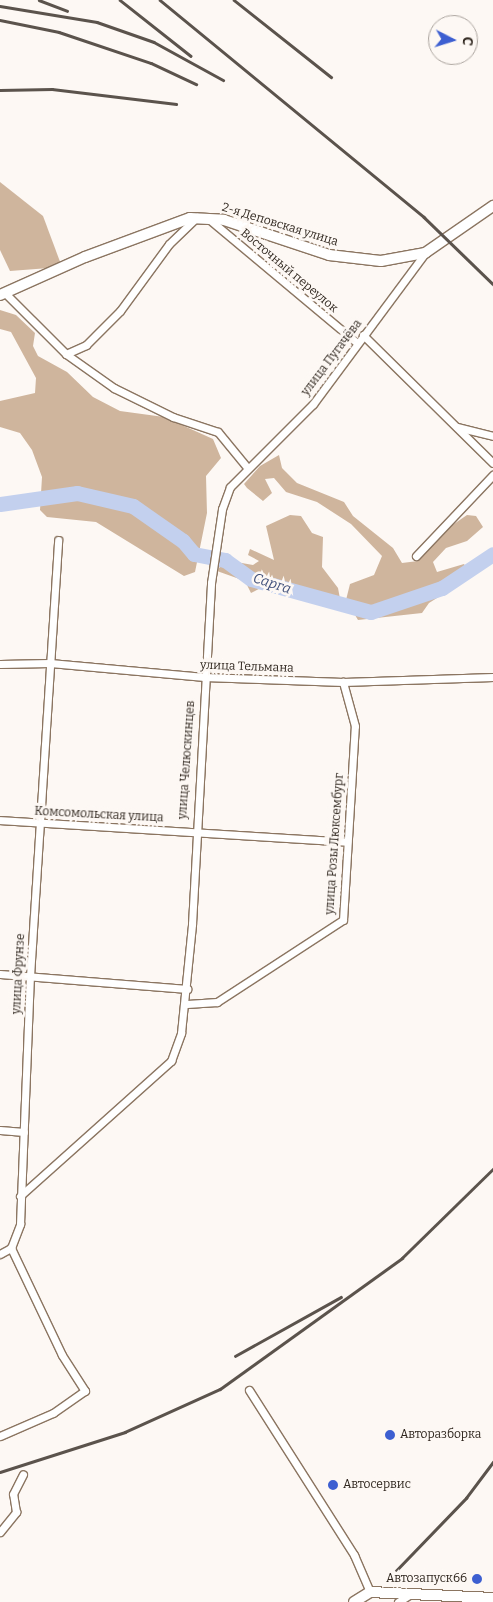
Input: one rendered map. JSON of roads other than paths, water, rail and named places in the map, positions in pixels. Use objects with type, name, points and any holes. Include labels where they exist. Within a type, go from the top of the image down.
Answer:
[{"type":"street","name":"2-я Деповская улица","points":[[202,217],[329,255],[382,261],[424,253],[493,206]]},
{"type":"street","points":[[202,217],[85,257],[2,294],[66,354],[114,388],[173,418],[218,432],[246,466]]},
{"type":"street","points":[[66,354],[86,345],[120,311],[169,244],[202,217]]},
{"type":"street","name":"Восточный переулок","points":[[202,217],[358,343]]},
{"type":"street","name":"улица Пугачёва","points":[[246,466],[265,454],[313,404],[424,253]]},
{"type":"street","points":[[363,335],[493,463]]},
{"type":"street","points":[[456,427],[493,436]]},
{"type":"street","name":"улица Челюскинцев","points":[[20,1196],[171,1060],[187,1004],[186,989],[194,832],[212,572],[216,545],[230,487],[246,466]]},
{"type":"street","points":[[416,556],[493,475]]},
{"type":"street","name":"улица Фрунзе","points":[[11,1248],[20,1224],[30,976],[58,540]]},
{"type":"street","name":"улица Тельмана","points":[[0,664],[50,663],[204,677],[343,682],[493,677]]},
{"type":"street","name":"улица Розы Люксембург","points":[[187,1004],[218,1002],[343,920],[355,726],[343,682]]},
{"type":"street","name":"Комсомольская улица","points":[[0,820],[347,842]]},
{"type":"street","points":[[0,974],[186,989]]},
{"type":"street","points":[[0,1130],[24,1132]]},
{"type":"street","points":[[0,1254],[11,1248],[62,1355],[85,1391],[53,1413],[0,1436]]},
{"type":"street","points":[[249,1390],[354,1554],[370,1592]]},
{"type":"street","points":[[0,1532],[16,1512],[13,1494],[23,1474]]},
{"type":"street","points":[[354,1602],[370,1592],[455,1600],[493,1598]]},
{"type":"street","points":[[398,1602],[410,1595]]},
{"type":"waterway","name":"Сарга","points":[[0,504],[77,493],[133,506],[183,541],[194,554],[225,560],[251,579],[371,612],[442,588],[493,554]]},
{"type":"railway","points":[[39,0],[67,11]]},
{"type":"railway","points":[[120,0],[191,56]]},
{"type":"railway","points":[[160,0],[424,217],[493,284]]},
{"type":"railway","points":[[234,0],[331,77]]},
{"type":"railway","points":[[0,6],[97,22],[154,42],[223,80]]},
{"type":"railway","points":[[0,20],[59,32],[151,63],[196,84]]},
{"type":"railway","points":[[0,90],[52,89],[176,104]]},
{"type":"railway","points":[[0,1472],[125,1432],[220,1389],[402,1258],[493,1169]]},
{"type":"railway","points":[[235,1356],[341,1297]]},
{"type":"railway","points":[[385,1582],[466,1498],[493,1462]]},
{"type":"place","name":"Авторазборка","points":[[390,1435]]},
{"type":"place","name":"Автосервис","points":[[333,1485]]},
{"type":"place","name":"Автозапуск66","points":[[477,1579]]}]
